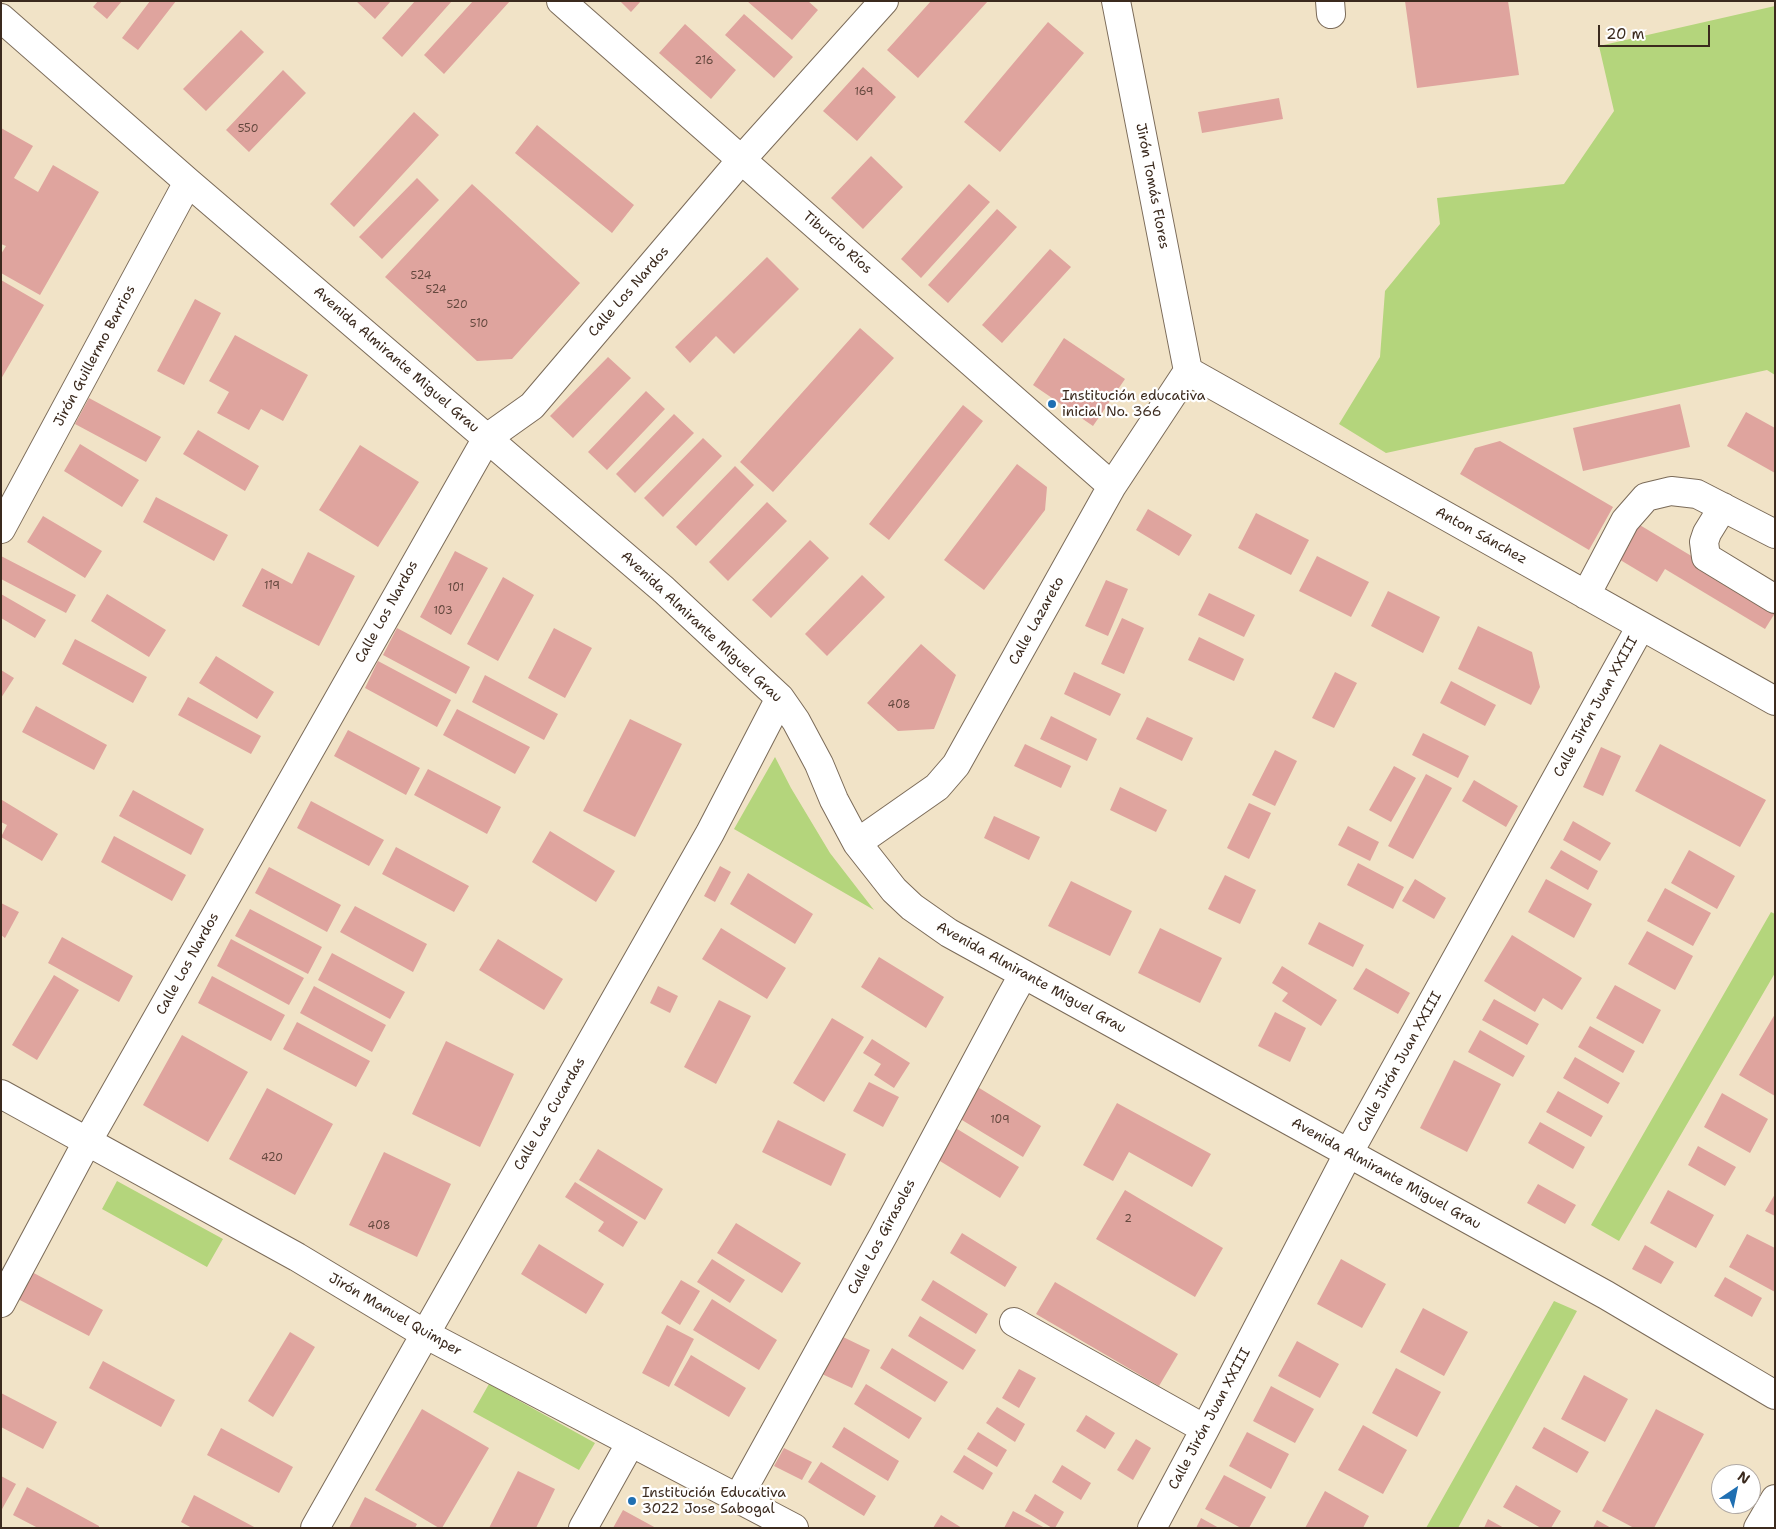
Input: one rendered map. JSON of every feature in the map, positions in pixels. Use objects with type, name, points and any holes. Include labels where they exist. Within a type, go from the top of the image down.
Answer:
[{"type":"street","name":"Tiburcio Ríos","points":[[561,1],[1112,486]]},
{"type":"street","name":"Calle Los Nardos","points":[[1,1303],[87,1142],[487,438],[532,406],[742,159],[884,1]]},
{"type":"street","name":"Jirón Tomás Flores","points":[[1111,2],[1188,371]]},
{"type":"street","name":"Avenida Almirante Miguel Grau","points":[[1,18],[188,182],[664,590],[780,698],[796,721],[819,764],[834,800],[857,843],[888,883],[912,907],[949,934],[1606,1295],[1775,1395]]},
{"type":"street","name":"Jirón Guillermo Barrios","points":[[1,529],[188,182]]},
{"type":"street","name":"Calle Lazareto","points":[[857,843],[937,787],[956,766],[1112,486],[1188,371]]},
{"type":"street","name":"Anton Sánchez","points":[[1188,371],[1775,701]]},
{"type":"street","points":[[1586,595],[1624,521],[1646,497],[1671,491],[1697,494],[1775,534]]},
{"type":"street","points":[[1723,507],[1707,533],[1704,542],[1706,557],[1775,599]]},
{"type":"street","name":"Calle Jirón Juan XXIII","points":[[1152,1528],[1348,1154],[1642,626]]},
{"type":"street","name":"Calle Las Cucardas","points":[[315,1528],[710,833],[780,698]]},
{"type":"street","name":"Calle Los Girasoles","points":[[738,1498],[884,1234],[1023,975]]},
{"type":"street","name":"Jirón Manuel Quimper","points":[[1,1094],[298,1257],[425,1334],[794,1528]]},
{"type":"street","points":[[1014,1322],[1205,1429]]},
{"type":"street","points":[[583,1528],[631,1442]]},
{"type":"street","points":[[1758,1528],[1775,1499]]},
{"type":"green space","points":[[1775,6],[1775,375],[1767,370],[1386,453],[1339,424],[1380,357],[1385,291],[1440,224],[1437,198],[1564,184],[1614,111],[1599,46]]},
{"type":"green space","points":[[775,757],[791,788],[830,853],[874,910],[734,829]]},
{"type":"green space","points":[[1771,912],[1775,914],[1775,973],[1619,1241],[1591,1225]]},
{"type":"green space","points":[[117,1181],[223,1239],[207,1267],[102,1209]]},
{"type":"green space","points":[[1554,1301],[1577,1311],[1458,1528],[1426,1528]]},
{"type":"green space","points":[[489,1384],[595,1443],[579,1470],[473,1412]]},
{"type":"building","points":[[98,1],[122,1],[107,19],[93,7]]},
{"type":"building","points":[[150,1],[176,1],[138,50],[122,38]]},
{"type":"building","points":[[356,1],[391,1],[375,19]]},
{"type":"building","points":[[415,1],[452,1],[402,57],[382,38]]},
{"type":"building","points":[[473,1],[510,1],[444,74],[424,55]]},
{"type":"building","points":[[620,1],[641,1],[631,12]]},
{"type":"building","points":[[747,1],[808,1],[818,10],[792,40]]},
{"type":"building","points":[[931,1],[988,1],[918,78],[887,50]]},
{"type":"building","points":[[1405,1],[1508,1],[1519,75],[1417,88]]},
{"type":"building","points":[[744,14],[793,57],[774,78],[725,35]]},
{"type":"building","points":[[1048,22],[1084,53],[1000,152],[964,122]]},
{"type":"building","points":[[685,24],[736,70],[711,99],[659,53]]},
{"type":"building","points":[[241,30],[264,52],[206,111],[183,89]]},
{"type":"building","points":[[863,67],[896,97],[857,141],[823,111]]},
{"type":"building","points":[[283,70],[306,93],[249,152],[226,130]]},
{"type":"building","points":[[1279,98],[1283,119],[1202,133],[1198,112]]},
{"type":"building","points":[[414,112],[439,135],[354,227],[330,204]]},
{"type":"building","points":[[537,125],[634,205],[612,233],[515,153]]},
{"type":"building","points":[[1,128],[33,146],[14,178],[38,192],[53,165],[99,192],[40,295],[1,273],[1,254],[6,246],[1,244]]},
{"type":"building","points":[[871,156],[903,187],[863,229],[831,198]]},
{"type":"building","points":[[417,178],[439,200],[382,259],[359,237]]},
{"type":"building","points":[[472,184],[580,283],[512,359],[477,361],[385,277]]},
{"type":"building","points":[[969,184],[990,202],[921,278],[901,259]]},
{"type":"building","points":[[997,209],[1017,227],[948,303],[928,285]]},
{"type":"building","points":[[1050,249],[1071,267],[1002,343],[982,325]]},
{"type":"building","points":[[767,257],[799,289],[734,354],[716,336],[690,363],[675,347]]},
{"type":"building","points":[[1,280],[44,305],[1,379]]},
{"type":"building","points":[[195,299],[221,313],[184,385],[157,371]]},
{"type":"building","points":[[860,328],[894,358],[773,492],[740,462]]},
{"type":"building","points":[[235,335],[308,375],[283,421],[261,409],[249,430],[217,413],[229,392],[209,381]]},
{"type":"building","points":[[1064,338],[1125,379],[1093,426],[1033,385]]},
{"type":"building","points":[[608,357],[631,378],[573,438],[550,416]]},
{"type":"building","points":[[646,391],[665,409],[607,470],[588,452]]},
{"type":"building","points":[[89,398],[161,437],[146,462],[75,424]]},
{"type":"building","points":[[1680,404],[1690,447],[1583,471],[1573,428]]},
{"type":"building","points":[[963,405],[983,421],[889,540],[869,524]]},
{"type":"building","points":[[1746,412],[1775,428],[1775,473],[1727,446]]},
{"type":"building","points":[[674,414],[694,433],[635,493],[616,474]]},
{"type":"building","points":[[198,430],[259,466],[245,491],[183,454]]},
{"type":"building","points":[[703,438],[722,456],[663,517],[644,498]]},
{"type":"building","points":[[1500,441],[1613,507],[1589,550],[1460,474],[1475,448]]},
{"type":"building","points":[[80,444],[139,480],[122,507],[64,471]]},
{"type":"building","points":[[360,445],[419,482],[378,547],[319,510]]},
{"type":"building","points":[[1017,464],[1047,487],[1045,510],[984,590],[944,560]]},
{"type":"building","points":[[735,466],[754,485],[696,546],[676,527]]},
{"type":"building","points":[[156,497],[228,535],[214,561],[143,522]]},
{"type":"building","points":[[767,502],[787,521],[728,581],[709,562]]},
{"type":"building","points":[[1148,509],[1192,535],[1179,556],[1136,530]]},
{"type":"building","points":[[1256,513],[1309,540],[1291,575],[1238,548]]},
{"type":"building","points":[[43,516],[102,551],[85,578],[27,542]]},
{"type":"building","points":[[1628,518],[1775,606],[1775,613],[1765,629],[1665,569],[1657,582],[1607,552]]},
{"type":"building","points":[[810,540],[829,558],[771,618],[752,600]]},
{"type":"building","points":[[455,551],[488,568],[451,635],[420,617]]},
{"type":"building","points":[[308,552],[355,576],[319,646],[242,606],[262,568],[292,584]]},
{"type":"building","points":[[1,556],[76,595],[66,613],[1,579]]},
{"type":"building","points":[[1317,556],[1369,582],[1351,617],[1299,591]]},
{"type":"building","points":[[862,575],[885,597],[827,656],[805,634]]},
{"type":"building","points":[[503,577],[534,595],[498,661],[467,644]]},
{"type":"building","points":[[1106,580],[1128,589],[1108,636],[1085,626]]},
{"type":"building","points":[[1388,591],[1440,617],[1423,653],[1371,626]]},
{"type":"building","points":[[1209,593],[1255,615],[1244,637],[1198,615]]},
{"type":"building","points":[[1,594],[46,620],[35,638],[1,618]]},
{"type":"building","points":[[107,594],[166,630],[149,657],[91,621]]},
{"type":"building","points":[[1122,618],[1144,628],[1124,674],[1101,664]]},
{"type":"building","points":[[1478,626],[1532,652],[1540,687],[1531,705],[1458,669]]},
{"type":"building","points":[[397,628],[470,667],[456,694],[383,655]]},
{"type":"building","points":[[554,628],[592,648],[565,698],[528,678]]},
{"type":"building","points":[[1199,637],[1244,659],[1234,681],[1188,660]]},
{"type":"building","points":[[75,639],[147,677],[133,703],[62,664]]},
{"type":"building","points":[[921,644],[956,675],[934,729],[898,731],[867,703]]},
{"type":"building","points":[[216,656],[274,692],[257,719],[199,683]]},
{"type":"building","points":[[378,661],[451,700],[437,727],[365,688]]},
{"type":"building","points":[[1,670],[14,678],[1,698]]},
{"type":"building","points":[[1074,672],[1121,694],[1110,716],[1064,694]]},
{"type":"building","points":[[1335,672],[1357,683],[1334,728],[1312,718]]},
{"type":"building","points":[[485,675],[558,714],[544,740],[472,702]]},
{"type":"building","points":[[1451,681],[1496,705],[1485,726],[1440,703]]},
{"type":"building","points":[[188,697],[261,736],[251,754],[178,715]]},
{"type":"building","points":[[36,706],[107,745],[94,770],[22,732]]},
{"type":"building","points":[[457,709],[530,747],[515,774],[443,735]]},
{"type":"building","points":[[1051,716],[1097,739],[1087,761],[1040,739]]},
{"type":"building","points":[[1147,717],[1193,738],[1182,761],[1136,739]]},
{"type":"building","points":[[630,719],[682,744],[635,837],[583,811]]},
{"type":"building","points":[[348,730],[420,768],[406,795],[334,756]]},
{"type":"building","points":[[1423,733],[1469,756],[1458,778],[1412,755]]},
{"type":"building","points":[[1025,744],[1071,766],[1061,788],[1014,766]]},
{"type":"building","points":[[1660,744],[1766,800],[1740,847],[1635,791]]},
{"type":"building","points":[[1601,747],[1621,756],[1603,796],[1583,787]]},
{"type":"building","points":[[1275,750],[1297,761],[1275,806],[1252,795]]},
{"type":"building","points":[[1394,766],[1416,778],[1391,822],[1369,810]]},
{"type":"building","points":[[428,769],[501,807],[487,834],[414,795]]},
{"type":"building","points":[[1426,774],[1452,788],[1413,859],[1388,846]]},
{"type":"building","points":[[1474,780],[1518,806],[1506,827],[1462,801]]},
{"type":"building","points":[[1120,787],[1167,810],[1156,832],[1110,810]]},
{"type":"building","points":[[133,790],[204,829],[191,855],[119,816]]},
{"type":"building","points":[[2,800],[58,834],[42,861],[1,837],[7,825],[1,822]]},
{"type":"building","points":[[311,801],[384,840],[369,866],[297,828]]},
{"type":"building","points":[[1249,803],[1271,813],[1249,859],[1227,848]]},
{"type":"building","points":[[994,816],[1040,837],[1029,860],[984,838]]},
{"type":"building","points":[[1573,821],[1611,843],[1600,861],[1563,840]]},
{"type":"building","points":[[1348,826],[1379,842],[1370,861],[1338,845]]},
{"type":"building","points":[[550,831],[615,871],[596,902],[532,862]]},
{"type":"building","points":[[114,836],[186,875],[172,901],[101,862]]},
{"type":"building","points":[[396,847],[469,886],[454,912],[382,874]]},
{"type":"building","points":[[1561,850],[1598,871],[1588,890],[1550,868]]},
{"type":"building","points":[[1689,850],[1735,876],[1717,909],[1671,883]]},
{"type":"building","points":[[1358,863],[1404,887],[1393,909],[1347,885]]},
{"type":"building","points":[[720,866],[731,872],[715,902],[704,896]]},
{"type":"building","points":[[269,867],[341,905],[327,932],[255,893]]},
{"type":"building","points":[[748,873],[813,914],[795,944],[730,904]]},
{"type":"building","points":[[1225,875],[1256,890],[1240,924],[1208,909]]},
{"type":"building","points":[[1415,879],[1446,898],[1434,919],[1402,901]]},
{"type":"building","points":[[1546,879],[1592,904],[1574,938],[1528,912]]},
{"type":"building","points":[[1071,881],[1132,911],[1110,956],[1048,926]]},
{"type":"building","points":[[1665,888],[1711,913],[1693,946],[1647,921]]},
{"type":"building","points":[[1,903],[19,912],[5,938],[1,935]]},
{"type":"building","points":[[355,906],[427,944],[413,972],[340,932]]},
{"type":"building","points":[[250,909],[322,947],[308,974],[235,936]]},
{"type":"building","points":[[1319,922],[1364,945],[1353,967],[1308,944]]},
{"type":"building","points":[[721,928],[786,968],[767,999],[702,959]]},
{"type":"building","points":[[1160,928],[1222,958],[1200,1003],[1138,973]]},
{"type":"building","points":[[1647,931],[1693,956],[1675,990],[1628,964]]},
{"type":"building","points":[[1512,935],[1582,978],[1562,1010],[1543,998],[1535,1012],[1484,981]]},
{"type":"building","points":[[62,937],[133,976],[119,1002],[48,963]]},
{"type":"building","points":[[231,939],[304,978],[289,1005],[217,966]]},
{"type":"building","points":[[498,939],[563,979],[544,1010],[479,970]]},
{"type":"building","points":[[332,953],[405,992],[390,1019],[318,980]]},
{"type":"building","points":[[879,957],[944,997],[926,1028],[861,987]]},
{"type":"building","points":[[1282,966],[1337,1000],[1321,1026],[1282,1001],[1288,993],[1272,983]]},
{"type":"building","points":[[1366,968],[1410,993],[1398,1014],[1353,989]]},
{"type":"building","points":[[54,975],[79,990],[37,1060],[12,1045]]},
{"type":"building","points":[[212,976],[285,1015],[271,1041],[198,1003]]},
{"type":"building","points":[[1615,985],[1661,1010],[1643,1044],[1596,1018]]},
{"type":"building","points":[[314,986],[386,1025],[372,1052],[300,1013]]},
{"type":"building","points":[[658,986],[678,996],[670,1013],[650,1003]]},
{"type":"building","points":[[1494,999],[1539,1024],[1527,1045],[1482,1020]]},
{"type":"building","points":[[719,1000],[751,1016],[716,1084],[684,1067]]},
{"type":"building","points":[[1275,1012],[1306,1028],[1290,1062],[1258,1046]]},
{"type":"building","points":[[1775,1014],[1775,1096],[1739,1075]]},
{"type":"building","points":[[832,1018],[864,1037],[824,1102],[793,1083]]},
{"type":"building","points":[[297,1022],[370,1061],[356,1087],[283,1049]]},
{"type":"building","points":[[1590,1026],[1635,1051],[1623,1073],[1578,1047]]},
{"type":"building","points":[[1480,1030],[1525,1056],[1513,1077],[1468,1052]]},
{"type":"building","points":[[182,1035],[248,1072],[208,1142],[143,1105]]},
{"type":"building","points":[[872,1039],[910,1063],[894,1088],[874,1075],[881,1064],[863,1053]]},
{"type":"building","points":[[446,1041],[514,1074],[480,1147],[412,1114]]},
{"type":"building","points":[[1575,1057],[1620,1083],[1608,1104],[1563,1078]]},
{"type":"building","points":[[1454,1060],[1501,1084],[1467,1152],[1420,1128]]},
{"type":"building","points":[[869,1082],[899,1097],[883,1127],[853,1111]]},
{"type":"building","points":[[976,1086],[1041,1126],[1023,1157],[957,1117]]},
{"type":"building","points":[[267,1088],[333,1124],[295,1195],[229,1159]]},
{"type":"building","points":[[1558,1091],[1603,1116],[1591,1137],[1546,1112]]},
{"type":"building","points":[[1722,1093],[1768,1119],[1750,1153],[1704,1127]]},
{"type":"building","points":[[1117,1103],[1211,1154],[1192,1187],[1129,1152],[1113,1181],[1083,1165]]},
{"type":"building","points":[[778,1120],[846,1154],[831,1186],[762,1152]]},
{"type":"building","points":[[1540,1122],[1585,1147],[1573,1169],[1528,1143]]},
{"type":"building","points":[[954,1127],[1019,1167],[1000,1198],[935,1158]]},
{"type":"building","points":[[1698,1146],[1736,1167],[1725,1186],[1688,1165]]},
{"type":"building","points":[[598,1149],[663,1189],[645,1220],[579,1180]]},
{"type":"building","points":[[384,1152],[451,1184],[417,1257],[349,1225]]},
{"type":"building","points":[[575,1182],[638,1222],[623,1247],[598,1231],[604,1222],[565,1197]]},
{"type":"building","points":[[1538,1184],[1576,1205],[1565,1224],[1527,1203]]},
{"type":"building","points":[[1125,1190],[1223,1248],[1195,1297],[1096,1239]]},
{"type":"building","points":[[1668,1190],[1714,1215],[1696,1248],[1650,1223]]},
{"type":"building","points":[[1775,1194],[1775,1216],[1765,1211]]},
{"type":"building","points":[[736,1223],[801,1263],[782,1293],[717,1253]]},
{"type":"building","points":[[962,1233],[1017,1267],[1005,1287],[950,1253]]},
{"type":"building","points":[[1747,1234],[1775,1248],[1775,1292],[1729,1267]]},
{"type":"building","points":[[539,1244],[604,1284],[586,1314],[521,1274]]},
{"type":"building","points":[[1645,1245],[1674,1262],[1661,1284],[1632,1269]]},
{"type":"building","points":[[712,1259],[745,1280],[730,1303],[697,1282]]},
{"type":"building","points":[[1341,1259],[1386,1284],[1362,1328],[1317,1304]]},
{"type":"building","points":[[30,1271],[103,1310],[89,1336],[16,1298]]},
{"type":"building","points":[[1725,1277],[1762,1298],[1752,1317],[1714,1296]]},
{"type":"building","points":[[681,1280],[700,1291],[680,1325],[661,1313]]},
{"type":"building","points":[[933,1280],[988,1314],[976,1334],[921,1300]]},
{"type":"building","points":[[1055,1282],[1178,1354],[1159,1386],[1036,1314]]},
{"type":"building","points":[[712,1299],[777,1340],[759,1370],[693,1330]]},
{"type":"building","points":[[1423,1308],[1468,1332],[1444,1376],[1400,1352]]},
{"type":"building","points":[[920,1316],[976,1350],[963,1370],[908,1336]]},
{"type":"building","points":[[667,1325],[694,1339],[669,1387],[642,1373]]},
{"type":"building","points":[[290,1332],[315,1347],[273,1417],[248,1401]]},
{"type":"building","points":[[841,1336],[870,1350],[852,1388],[822,1374]]},
{"type":"building","points":[[1297,1341],[1339,1364],[1320,1398],[1278,1376]]},
{"type":"building","points":[[892,1348],[948,1382],[935,1402],[880,1368]]},
{"type":"building","points":[[691,1355],[746,1388],[729,1417],[674,1385]]},
{"type":"building","points":[[103,1361],[175,1400],[161,1427],[89,1388]]},
{"type":"building","points":[[1396,1368],[1441,1392],[1417,1437],[1372,1413]]},
{"type":"building","points":[[1019,1369],[1036,1378],[1019,1408],[1002,1398]]},
{"type":"building","points":[[1584,1375],[1628,1399],[1605,1442],[1561,1419]]},
{"type":"building","points":[[866,1384],[922,1418],[909,1439],[854,1404]]},
{"type":"building","points":[[1271,1386],[1314,1409],[1295,1443],[1253,1421]]},
{"type":"building","points":[[1,1393],[57,1422],[43,1449],[1,1427]]},
{"type":"building","points":[[997,1407],[1025,1424],[1015,1442],[986,1423]]},
{"type":"building","points":[[422,1409],[489,1448],[442,1528],[375,1490]]},
{"type":"building","points":[[1656,1409],[1704,1434],[1654,1528],[1634,1528],[1602,1511]]},
{"type":"building","points":[[1086,1415],[1115,1433],[1105,1449],[1076,1431]]},
{"type":"building","points":[[1363,1425],[1407,1450],[1383,1494],[1338,1470]]},
{"type":"building","points":[[844,1427],[899,1461],[888,1481],[832,1447]]},
{"type":"building","points":[[1544,1427],[1589,1452],[1577,1473],[1532,1448]]},
{"type":"building","points":[[221,1428],[293,1467],[279,1493],[207,1455]]},
{"type":"building","points":[[978,1432],[1007,1450],[997,1467],[967,1449]]},
{"type":"building","points":[[1247,1432],[1289,1454],[1271,1489],[1229,1466]]},
{"type":"building","points":[[1136,1439],[1151,1448],[1133,1480],[1117,1470]]},
{"type":"building","points":[[784,1448],[812,1462],[802,1480],[774,1466]]},
{"type":"building","points":[[964,1455],[993,1473],[983,1490],[953,1472]]},
{"type":"building","points":[[821,1462],[876,1496],[864,1516],[808,1482]]},
{"type":"building","points":[[1062,1465],[1091,1483],[1081,1500],[1052,1482]]},
{"type":"building","points":[[518,1471],[555,1489],[536,1528],[489,1528]]},
{"type":"building","points":[[1224,1475],[1266,1497],[1249,1528],[1241,1528],[1205,1509]]},
{"type":"building","points":[[1,1476],[16,1484],[1,1511]]},
{"type":"building","points":[[1516,1485],[1561,1511],[1551,1528],[1541,1528],[1503,1507]]},
{"type":"building","points":[[27,1487],[99,1526],[99,1528],[38,1528],[13,1515]]},
{"type":"building","points":[[1325,1491],[1369,1516],[1363,1528],[1305,1528]]},
{"type":"building","points":[[1035,1494],[1064,1512],[1055,1528],[1025,1511]]},
{"type":"building","points":[[194,1495],[256,1528],[192,1528],[181,1522]]},
{"type":"building","points":[[365,1497],[417,1524],[415,1528],[349,1528]]},
{"type":"building","points":[[623,1510],[656,1528],[613,1528]]},
{"type":"building","points":[[1013,1511],[1045,1528],[1004,1528]]},
{"type":"building","points":[[941,1515],[962,1528],[933,1528]]},
{"type":"building","points":[[1201,1518],[1219,1528],[1196,1528]]},
{"type":"building","points":[[1488,1519],[1504,1528],[1484,1528]]},
{"type":"building","points":[[1597,1520],[1611,1528],[1593,1528]]},
{"type":"place","name":"Institución educativa inicial No. 366","points":[[1052,404]]},
{"type":"place","name":"Institución Educativa 3022 Jose Sabogal","points":[[632,1501]]}]
